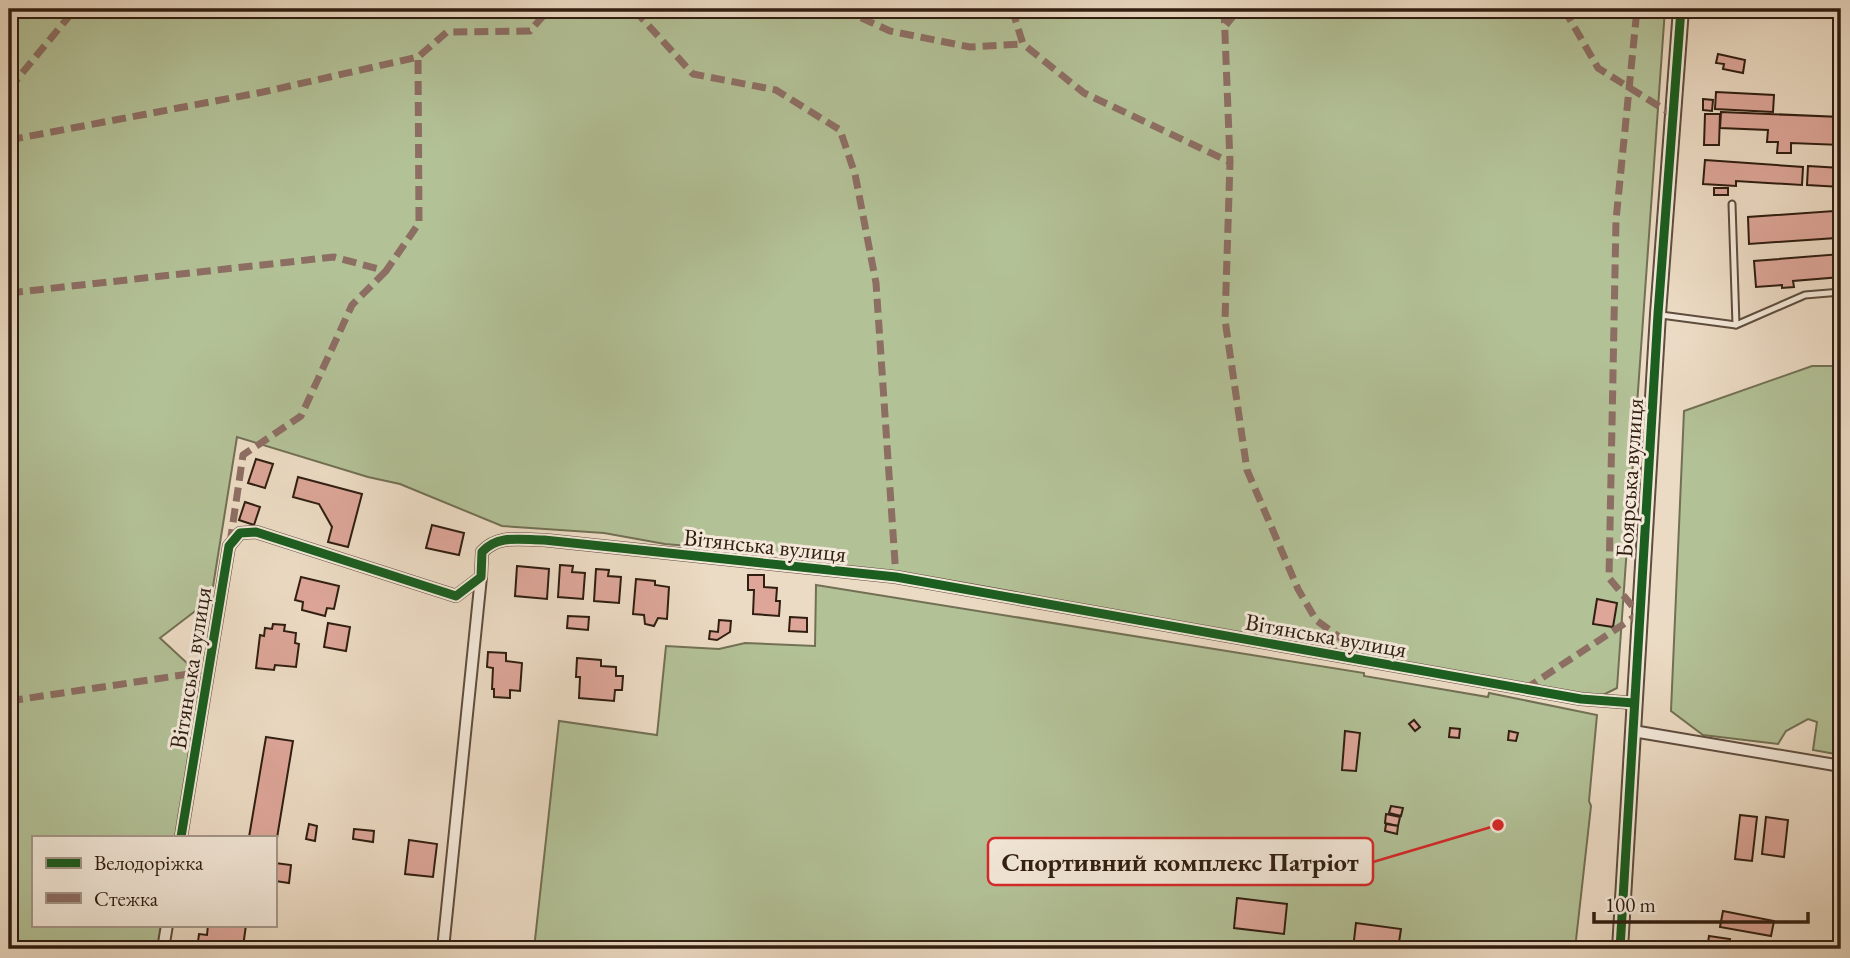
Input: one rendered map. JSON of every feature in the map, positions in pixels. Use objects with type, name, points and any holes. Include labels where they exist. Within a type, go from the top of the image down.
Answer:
[{"type":"street","name":"Боярська вулиця","points":[[1620,949],[1658,314],[1681,9]]},
{"type":"street","name":"Вітянська вулиця","points":[[181,836],[229,545],[240,533],[256,532],[456,596],[481,577]]},
{"type":"street","name":"Вітянська вулиця","points":[[443,949],[482,552],[490,544],[502,539],[544,540],[896,578],[1581,699],[1634,703]]},
{"type":"street","points":[[1633,731],[1841,766]]},
{"type":"street","points":[[163,949],[167,926]]},
{"type":"lane","points":[[1732,204],[1736,325]]},
{"type":"lane","points":[[1658,314],[1736,325],[1805,295],[1841,292]]},
{"type":"green space","points":[[9,9],[1665,9],[1617,688],[1585,704],[1182,633],[782,554],[665,544],[604,533],[502,526],[400,484],[368,477],[237,437],[211,599],[160,638],[201,676],[176,836],[32,836],[32,926],[163,926],[159,949],[9,949]]},
{"type":"green space","points":[[1812,366],[1841,366],[1841,755],[1813,750],[1817,722],[1808,719],[1786,731],[1778,744],[1703,735],[1671,711],[1684,411]]},
{"type":"green space","points":[[816,585],[1364,673],[1364,676],[1488,697],[1489,693],[1597,715],[1589,801],[1591,806],[1575,949],[534,949],[559,721],[657,735],[666,646],[719,649],[745,643],[815,646]]},
{"type":"building","points":[[1718,54],[1745,60],[1743,73],[1723,69],[1724,64],[1716,63]]},
{"type":"building","points":[[1716,92],[1774,95],[1773,112],[1715,109]]},
{"type":"building","points":[[1703,99],[1713,100],[1712,111],[1703,110]]},
{"type":"building","points":[[1721,112],[1841,117],[1841,145],[1791,143],[1791,153],[1777,153],[1778,142],[1767,142],[1768,130],[1720,128]]},
{"type":"building","points":[[1705,114],[1720,114],[1719,145],[1704,145]]},
{"type":"building","points":[[1705,160],[1803,167],[1802,185],[1736,181],[1736,186],[1703,184]]},
{"type":"building","points":[[1808,166],[1841,168],[1841,187],[1807,185]]},
{"type":"building","points":[[1714,188],[1728,188],[1728,195],[1714,195]]},
{"type":"building","points":[[1834,211],[1836,238],[1749,244],[1748,217]]},
{"type":"building","points":[[1841,254],[1841,277],[1793,281],[1794,287],[1756,287],[1754,261]]},
{"type":"building","points":[[256,459],[273,464],[265,488],[248,483]]},
{"type":"building","points":[[298,477],[362,494],[348,547],[328,542],[332,527],[319,504],[293,497]]},
{"type":"building","points":[[245,502],[260,507],[254,525],[239,520]]},
{"type":"building","points":[[432,525],[464,533],[459,555],[426,548]]},
{"type":"building","points":[[560,565],[573,566],[572,572],[585,573],[583,599],[558,597]]},
{"type":"building","points":[[517,566],[549,569],[547,599],[515,596]]},
{"type":"building","points":[[596,569],[609,570],[608,576],[621,577],[619,603],[594,601]]},
{"type":"building","points":[[748,575],[764,575],[764,587],[777,588],[779,616],[753,614],[754,590],[748,590]]},
{"type":"building","points":[[301,577],[339,586],[334,609],[327,608],[325,616],[302,610],[303,602],[295,600]]},
{"type":"building","points":[[636,579],[655,581],[655,585],[669,587],[667,619],[658,618],[654,626],[645,624],[644,615],[633,614]]},
{"type":"building","points":[[1597,599],[1617,603],[1613,627],[1593,624]]},
{"type":"building","points":[[568,616],[589,617],[588,630],[567,628]]},
{"type":"building","points":[[790,617],[807,618],[807,632],[789,631]]},
{"type":"building","points":[[719,620],[731,621],[730,632],[717,640],[709,639],[710,631],[718,632]]},
{"type":"building","points":[[328,623],[350,627],[346,651],[324,647]]},
{"type":"building","points":[[273,624],[285,625],[284,631],[296,633],[295,643],[299,644],[296,667],[275,665],[274,670],[256,668],[260,635],[264,636],[265,628],[272,629]]},
{"type":"building","points":[[488,652],[506,653],[506,661],[522,663],[520,691],[510,690],[510,698],[494,697],[493,668],[487,667]]},
{"type":"building","points":[[577,658],[601,660],[601,666],[616,667],[616,676],[623,676],[622,690],[615,690],[614,701],[579,698]]},
{"type":"building","points":[[1414,720],[1420,727],[1415,731],[1409,724]]},
{"type":"building","points":[[1450,728],[1460,729],[1459,738],[1449,737]]},
{"type":"building","points":[[1345,731],[1360,733],[1356,771],[1342,770]]},
{"type":"building","points":[[1509,731],[1518,733],[1516,741],[1508,740]]},
{"type":"building","points":[[266,737],[293,741],[276,844],[276,836],[249,836]]},
{"type":"building","points":[[1391,806],[1403,808],[1401,816],[1389,813]]},
{"type":"building","points":[[1386,814],[1400,817],[1398,826],[1385,823]]},
{"type":"building","points":[[1740,815],[1757,817],[1752,861],[1735,859]]},
{"type":"building","points":[[1766,817],[1788,820],[1784,857],[1762,854]]},
{"type":"building","points":[[309,824],[317,826],[315,841],[306,839]]},
{"type":"building","points":[[1386,824],[1398,826],[1397,834],[1385,831]]},
{"type":"building","points":[[354,829],[374,831],[373,842],[353,839]]},
{"type":"building","points":[[409,840],[437,844],[433,877],[405,874]]},
{"type":"building","points":[[276,863],[291,865],[289,883],[276,881]]},
{"type":"building","points":[[1237,898],[1287,904],[1284,934],[1234,928]]},
{"type":"building","points":[[1723,911],[1774,921],[1771,936],[1720,927]]},
{"type":"building","points":[[1356,923],[1401,929],[1398,949],[1353,949]]},
{"type":"building","points":[[208,926],[246,926],[243,947],[197,949],[199,934],[207,935]]},
{"type":"building","points":[[1709,936],[1730,939],[1728,949],[1707,949]]},
{"type":"marked path","points":[[9,89],[75,9]]},
{"type":"marked path","points":[[9,140],[263,92],[418,57],[447,32],[530,31],[549,9]]},
{"type":"marked path","points":[[636,9],[693,74],[776,90],[840,130],[855,174],[876,283],[896,577]]},
{"type":"marked path","points":[[842,9],[890,31],[970,47],[1023,44]]},
{"type":"marked path","points":[[1012,9],[1023,44],[1084,93],[1230,162]]},
{"type":"marked path","points":[[1224,9],[1230,162],[1225,320],[1247,470],[1298,589],[1316,620],[1350,645],[1362,659]]},
{"type":"marked path","points":[[1226,25],[1239,9]]},
{"type":"marked path","points":[[1564,9],[1598,68],[1673,115]]},
{"type":"marked path","points":[[1525,689],[1639,614],[1609,578],[1616,220],[1637,9]]},
{"type":"marked path","points":[[9,293],[334,257],[386,271],[419,223],[418,57]]},
{"type":"marked path","points":[[230,543],[243,455],[301,416],[352,305],[386,271]]},
{"type":"marked path","points":[[9,701],[209,671]]},
{"type":"cycle path","points":[[1620,949],[1658,314],[1681,9]]},
{"type":"cycle path","points":[[181,836],[229,546],[240,533],[256,532],[456,596],[481,577],[482,552],[488,546],[511,539],[544,540],[896,577],[1581,699],[1634,703]]},
{"type":"place","name":"Спортивний комплекс Патріот","points":[[1498,825]]}]
